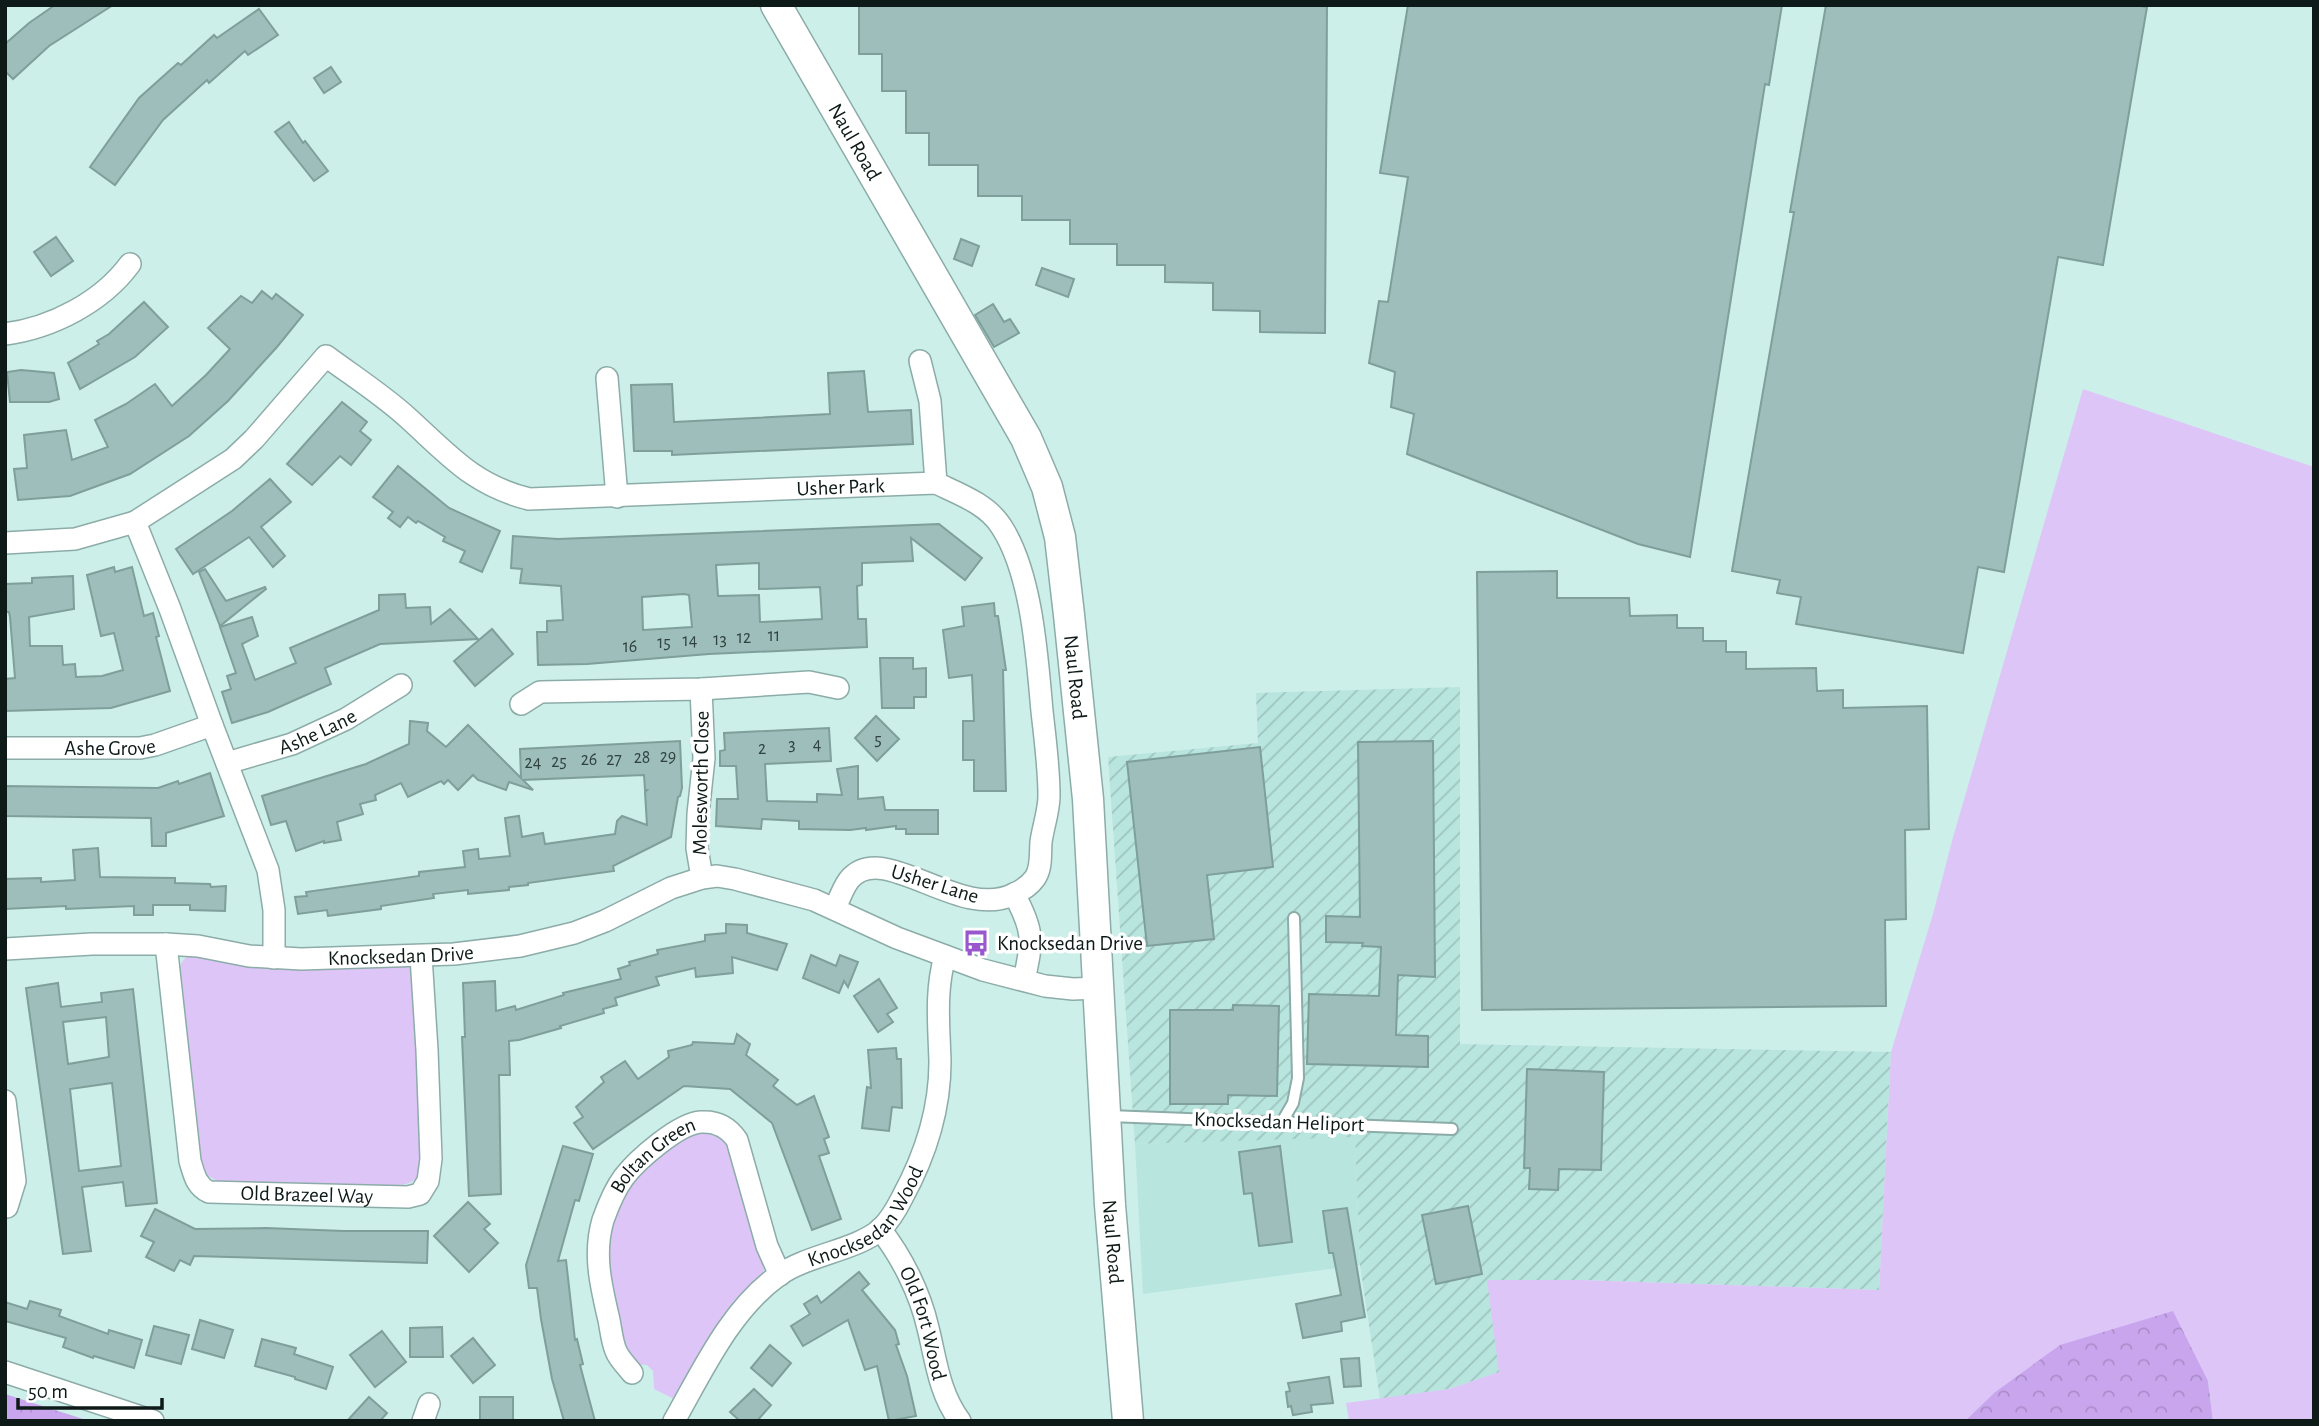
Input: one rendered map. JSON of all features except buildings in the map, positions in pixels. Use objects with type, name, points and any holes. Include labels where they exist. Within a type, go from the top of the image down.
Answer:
[{"type":"main road","name":"Naul Road","points":[[776,5],[1026,438],[1047,486],[1060,537],[1088,799],[1110,1205],[1128,1421]]},
{"type":"street","points":[[5,334],[40,327],[68,314],[97,295],[130,264]]},
{"type":"street","name":"Usher Park","points":[[135,522],[233,459],[254,439],[326,356],[407,417],[451,459],[480,480],[508,494],[528,499],[936,484],[972,500],[1000,524],[1010,540],[1025,587],[1037,655],[1049,799],[1041,862],[1036,877],[1014,894]]},
{"type":"street","points":[[920,361],[930,401],[936,484]]},
{"type":"street","points":[[607,378],[617,497]]},
{"type":"street","points":[[5,543],[75,538],[135,522],[268,870],[274,910],[274,958]]},
{"type":"street","name":"Molesworth Close","points":[[521,704],[540,692],[701,689],[810,682],[838,688]]},
{"type":"street","name":"Ashe Lane","points":[[227,762],[292,744],[346,719],[401,685]]},
{"type":"street","name":"Molesworth Close","points":[[701,689],[704,758],[697,848],[702,878]]},
{"type":"street","name":"Ashe Grove","points":[[5,748],[140,748],[212,725]]},
{"type":"street","name":"Usher Lane","points":[[835,909],[850,880],[858,873],[870,869],[900,871],[965,898],[999,900],[1014,894]]},
{"type":"street","name":"Knocksedan Drive","points":[[5,949],[92,944],[166,944],[198,946],[274,958],[365,959],[454,954],[520,946],[573,933],[605,921],[671,888],[717,876],[787,892],[983,970],[1064,988],[1099,988]]},
{"type":"street","points":[[1014,894],[1027,919],[1030,937],[1030,954],[1024,981]]},
{"type":"street","name":"Old Brazeel Way","points":[[166,944],[190,1161],[196,1181],[209,1192],[408,1197],[420,1194],[428,1181],[431,1159],[421,956]]},
{"type":"street","name":"Knocksedan Wood","points":[[674,1421],[718,1344],[746,1308],[780,1275],[880,1229],[902,1199],[932,1126],[938,1097],[940,1065],[937,996],[939,975],[945,956]]},
{"type":"street","points":[[5,1101],[15,1181],[7,1207]]},
{"type":"street","name":"Boltan Green","points":[[632,1373],[616,1351],[613,1339],[599,1278],[597,1257],[600,1234],[622,1179],[656,1147],[685,1127],[699,1122],[712,1123],[729,1129],[737,1140],[754,1194],[766,1246],[780,1275]]},
{"type":"street","name":"Old Fort Wood","points":[[880,1229],[891,1242],[911,1280],[928,1324],[943,1393],[960,1421]]},
{"type":"street","points":[[5,1371],[153,1421]]},
{"type":"lane","points":[[1282,1122],[1293,1103],[1298,1078],[1294,918]]},
{"type":"lane","name":"Knocksedan Heliport","points":[[1106,1116],[1452,1129]]},
{"type":"shaded area","points":[[2083,389],[2314,467],[2314,1421],[2213,1421],[2208,1380],[1994,1393],[1965,1421],[1349,1421],[1346,1403],[1449,1389],[1499,1372],[1487,1280],[1581,1280],[1879,1290],[1891,1052]]},
{"type":"shaded area","points":[[1460,687],[1460,1044],[1891,1052],[1879,1290],[1581,1280],[1488,1280],[1500,1372],[1449,1389],[1380,1399],[1360,1265],[1355,1137],[1135,1144],[1108,757],[1258,743],[1256,693]]},
{"type":"shaded area","points":[[195,953],[297,966],[409,967],[415,974],[425,1160],[416,1179],[397,1186],[237,1183],[217,1181],[205,1174],[199,1149],[178,979],[182,962]]},
{"type":"shaded area","points":[[700,1131],[722,1137],[732,1149],[764,1270],[759,1282],[676,1400],[654,1389],[653,1371],[647,1365],[629,1364],[615,1318],[607,1256],[612,1226],[620,1203],[634,1178],[670,1148]]},
{"type":"shaded area","points":[[1355,1136],[1360,1265],[1143,1294],[1135,1144]]},
{"type":"green space","points":[[2173,1311],[2208,1381],[2213,1421],[1965,1421],[1994,1393],[2060,1345]]},
{"type":"green space","points":[[5,1394],[80,1418],[89,1421],[5,1421]]},
{"type":"place","name":"Knocksedan Drive","points":[[976,943]]}]
